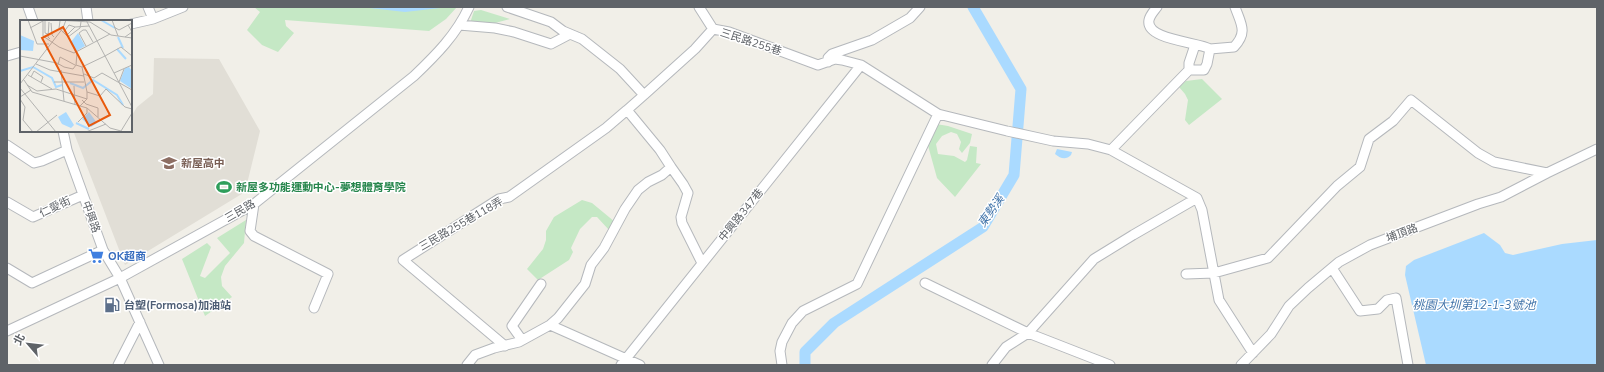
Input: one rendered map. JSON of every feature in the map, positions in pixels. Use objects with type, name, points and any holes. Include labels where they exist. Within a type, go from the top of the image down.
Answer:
[{"type":"street","points":[[28,7],[33,20]]},
{"type":"street","points":[[86,7],[88,20]]},
{"type":"street","points":[[148,7],[153,19]]},
{"type":"street","name":"三民路","points":[[7,331],[120,278],[254,204],[414,76],[454,35],[469,7]]},
{"type":"street","points":[[507,7],[551,22],[570,34],[582,39],[620,69],[644,95]]},
{"type":"street","points":[[699,7],[713,29]]},
{"type":"street","points":[[828,62],[828,58],[832,54],[872,40],[910,18],[920,7]]},
{"type":"street","points":[[1157,7],[1149,20],[1149,25],[1153,31],[1157,34],[1195,45],[1205,46],[1210,49],[1234,47],[1242,38],[1243,31],[1235,7]]},
{"type":"street","points":[[132,24],[153,19],[183,8]]},
{"type":"street","points":[[459,25],[495,28],[514,32],[551,44],[570,34]]},
{"type":"street","name":"三民路255巷","points":[[627,110],[695,49],[713,29],[729,32],[818,65],[835,59],[861,65],[938,114],[1053,141],[1088,144],[1111,150],[1197,198]]},
{"type":"street","points":[[1111,150],[1188,70],[1195,45]]},
{"type":"street","points":[[1188,70],[1204,70],[1207,64],[1210,49]]},
{"type":"street","points":[[7,56],[20,52]]},
{"type":"street","name":"中興路347巷","points":[[623,362],[861,65]]},
{"type":"street","points":[[1186,274],[1214,273],[1268,258],[1337,186],[1360,167],[1369,139],[1393,122],[1410,100],[1457,135],[1478,153],[1494,162],[1546,173]]},
{"type":"street","points":[[627,110],[660,150],[688,194],[682,224],[702,263]]},
{"type":"street","name":"三民路255巷118弄","points":[[505,346],[402,260],[499,199],[509,197],[606,128],[627,110]]},
{"type":"street","points":[[782,365],[780,351],[782,342],[792,323],[803,311],[857,284],[938,114]]},
{"type":"street","name":"中興路","points":[[63,132],[67,150],[82,195],[103,250],[120,278],[159,365]]},
{"type":"street","points":[[7,145],[34,163],[67,150]]},
{"type":"street","name":"埔頂路","points":[[1241,365],[1271,334],[1289,306],[1339,262],[1370,244],[1501,197],[1546,173],[1597,149]]},
{"type":"street","points":[[467,365],[475,355],[522,340],[550,325],[558,318],[585,284],[590,265],[604,248],[625,209],[638,190],[648,182],[662,175],[671,167]]},
{"type":"street","name":"仁愛街","points":[[7,202],[33,217],[82,195]]},
{"type":"street","points":[[992,365],[1006,347],[1028,333],[1094,260],[1133,235],[1197,198],[1202,210],[1219,300],[1253,353]]},
{"type":"street","points":[[254,204],[250,231],[254,236],[328,274],[314,308]]},
{"type":"street","points":[[7,268],[32,283],[103,250]]},
{"type":"street","points":[[1332,268],[1360,311],[1378,309],[1387,300],[1396,298],[1408,365]]},
{"type":"street","points":[[925,283],[1028,333],[1110,365]]},
{"type":"street","points":[[522,340],[512,326],[542,284]]},
{"type":"street","points":[[118,365],[140,322]]},
{"type":"street","points":[[550,325],[623,362],[640,365]]},
{"type":"shaded area","name":"新屋高中","points":[[154,58],[219,59],[260,131],[245,192],[125,265],[74,133],[132,132],[132,115],[137,107],[153,94]]},
{"type":"green space","points":[[254,7],[457,7],[446,19],[429,31],[285,20],[286,26],[294,33],[278,52],[262,45],[247,30],[260,12]]},
{"type":"green space","points":[[481,10],[510,19],[495,23],[484,29],[469,26],[474,11]]},
{"type":"green space","points":[[1202,79],[1222,99],[1189,125],[1185,120],[1188,100],[1179,87],[1186,81]]},
{"type":"green space","points":[[936,124],[948,126],[972,134],[970,143],[962,153],[959,149],[961,142],[957,134],[951,132],[942,136],[936,144],[938,154],[954,156],[965,162],[967,160],[970,146],[977,147],[976,163],[981,164],[955,197],[937,178],[927,142]]},
{"type":"green space","points":[[582,200],[592,203],[615,222],[609,230],[597,217],[592,217],[580,229],[571,248],[573,252],[569,260],[538,280],[527,269],[543,249],[546,240],[546,231],[554,217]]},
{"type":"green space","points":[[246,220],[244,243],[225,266],[221,277],[222,286],[232,297],[205,316],[182,259],[207,243],[211,247],[200,276],[205,278],[230,253],[217,238]]},
{"type":"water","points":[[361,7],[449,7],[405,12]]},
{"type":"water","points":[[1057,149],[1072,152],[1069,157],[1063,158],[1055,154]]},
{"type":"water","name":"桃園大圳第12-1-3號池","points":[[1484,233],[1500,245],[1505,253],[1513,255],[1562,244],[1597,240],[1597,365],[1426,365],[1405,275],[1406,266],[1414,260]]},
{"type":"waterway","name":"東勢溪","points":[[805,365],[805,352],[834,323],[983,227],[1014,175],[1021,89],[973,7]]},
{"type":"place","name":"新屋高中","points":[[169,163]]},
{"type":"place","name":"新屋多功能運動中心-夢想體育學院","points":[[224,187]]},
{"type":"place","name":"OK超商","points":[[96,256]]},
{"type":"place","name":"台塑(Formosa)加油站","points":[[112,305]]}]
